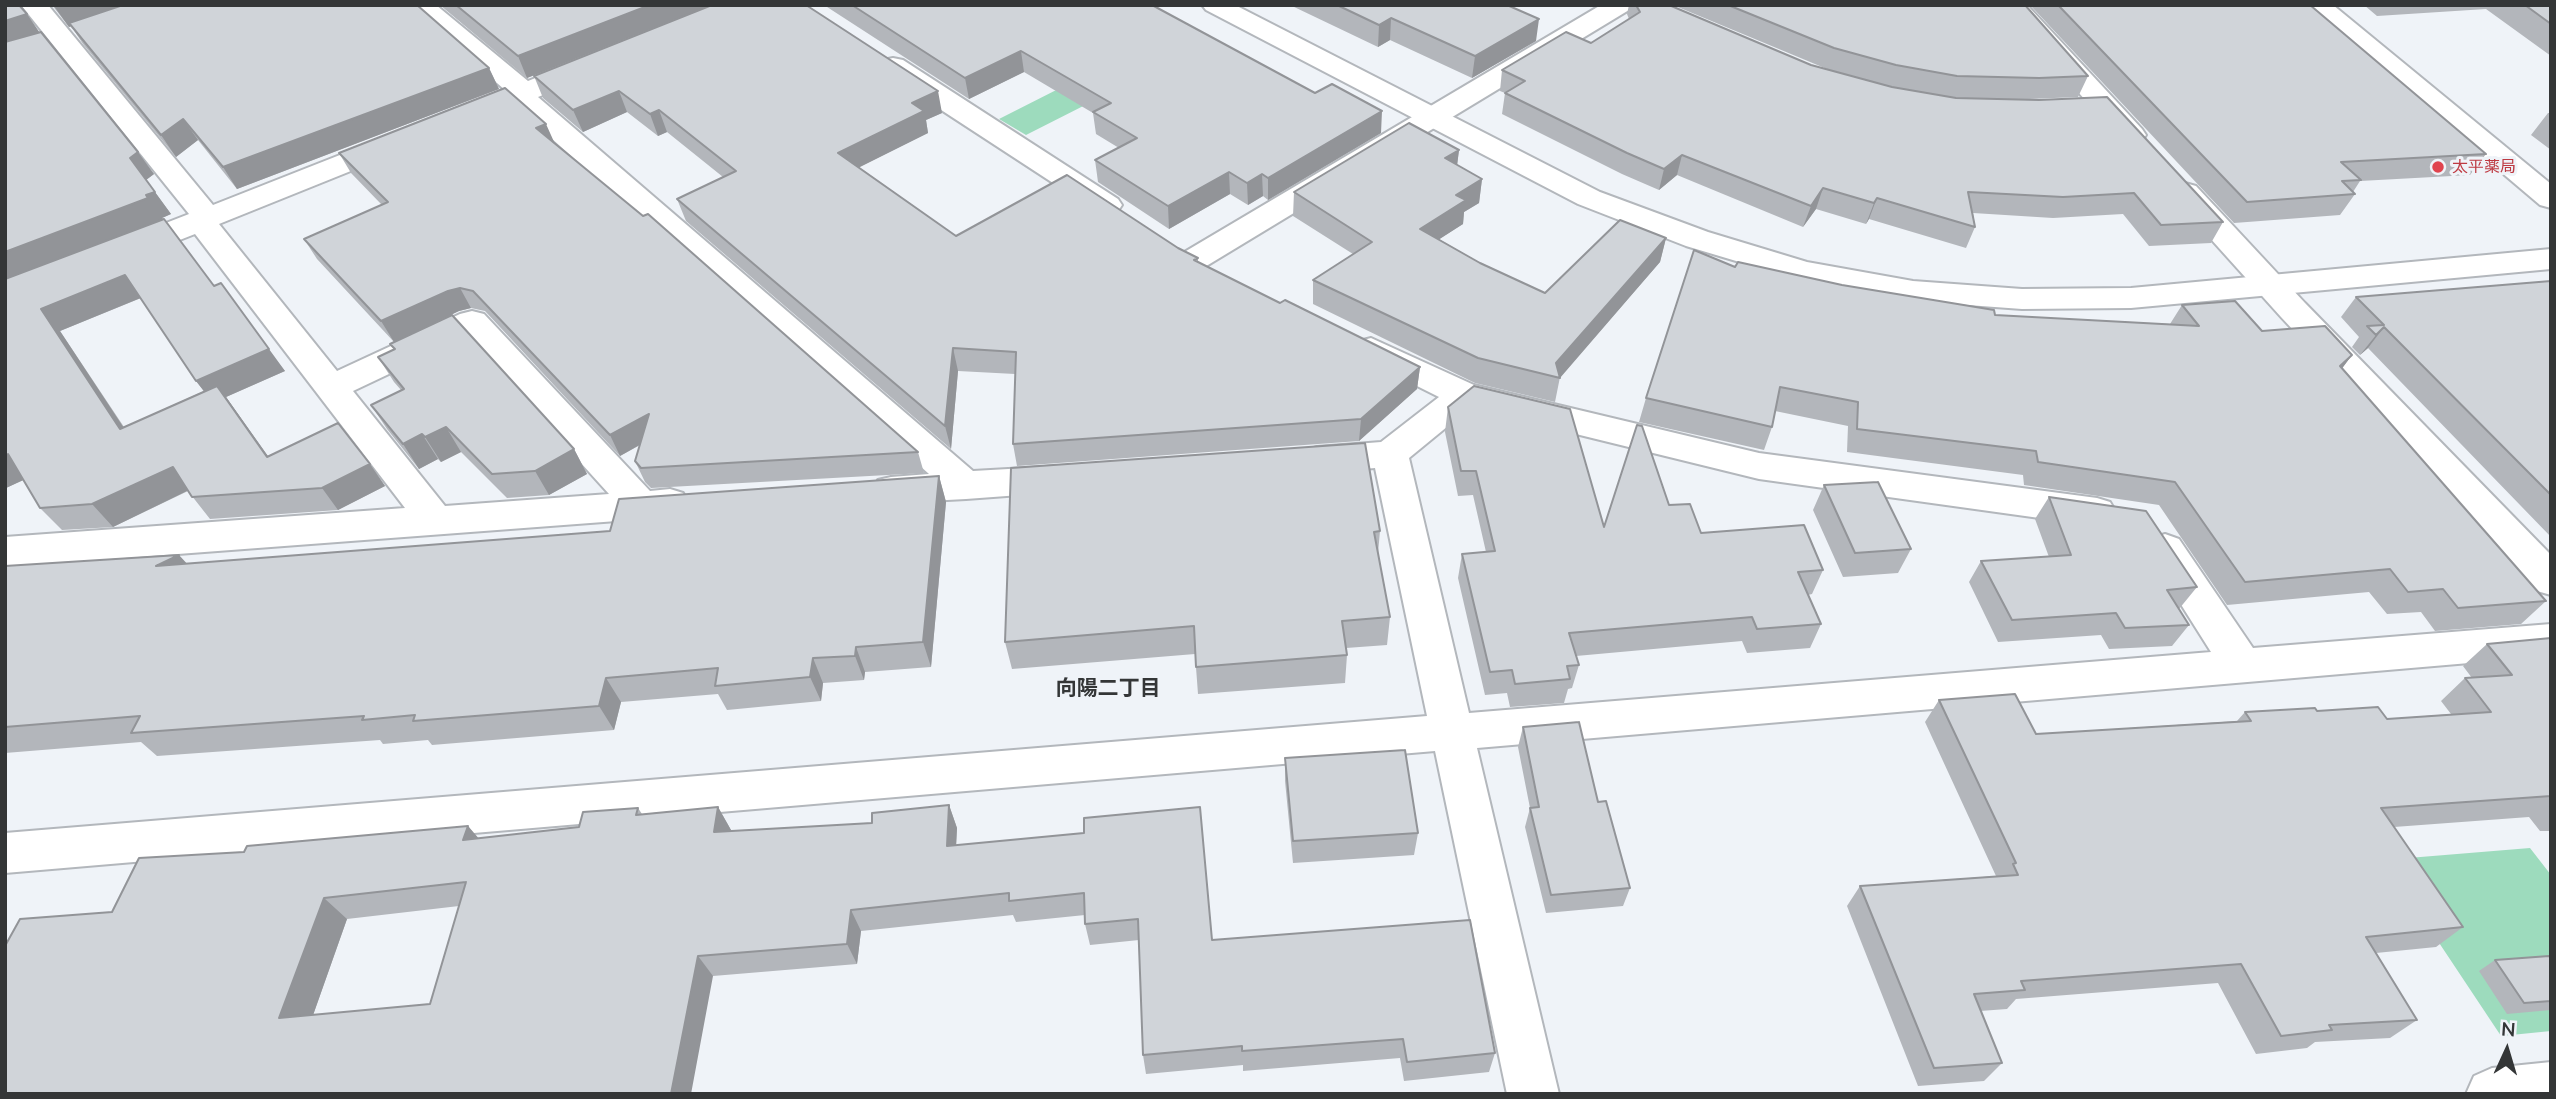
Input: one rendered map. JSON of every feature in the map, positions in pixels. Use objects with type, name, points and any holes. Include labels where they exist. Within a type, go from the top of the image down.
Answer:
[{"type":"street","points":[[34,5],[64,39],[204,218],[436,521]]},
{"type":"street","points":[[421,5],[524,93],[524,99],[966,486]]},
{"type":"street","points":[[1215,5],[1589,198],[1697,239],[1803,271],[1913,290],[2022,299],[2132,298],[2551,259]]},
{"type":"street","points":[[1229,279],[1180,253],[1434,116],[1620,5]]},
{"type":"street","points":[[2012,5],[2271,285],[2551,580]]},
{"type":"street","points":[[2317,5],[2551,200]]},
{"type":"street","points":[[870,50],[1134,223]]},
{"type":"street","points":[[96,261],[614,57]]},
{"type":"street","points":[[2068,108],[2106,106]]},
{"type":"street","points":[[332,387],[472,322],[641,505]]},
{"type":"street","points":[[1340,334],[1464,395],[1759,466],[2138,517],[2243,667]]},
{"type":"street","points":[[1281,463],[1391,454],[1464,395]]},
{"type":"street","points":[[1391,454],[1533,1094]]},
{"type":"street","points":[[858,492],[1089,477]]},
{"type":"street","points":[[5,552],[709,501]]},
{"type":"street","points":[[5,853],[2551,640]]},
{"type":"street","points":[[2492,1094],[2551,1088]]},
{"type":"green space","points":[[1076,80],[1103,96],[1026,135],[999,119]]},
{"type":"green space","points":[[2530,848],[2551,875],[2551,1031],[2501,1036],[2384,860]]},
{"type":"building","points":[[5,5],[19,5],[27,14],[5,21]]},
{"type":"building","points":[[123,5],[417,5],[489,68],[223,167],[183,119],[161,135],[69,23]]},
{"type":"building","points":[[456,5],[650,5],[518,56]]},
{"type":"building","points":[[712,5],[806,5],[938,91],[912,103],[924,111],[838,153],[956,236],[1067,175],[1178,248],[1198,258],[1194,260],[1280,303],[1285,300],[1420,367],[1361,419],[1013,444],[1016,352],[953,348],[945,426],[677,199],[736,171],[659,110],[650,114],[619,91],[573,110],[534,76]]},
{"type":"building","points":[[852,5],[1152,5],[1315,93],[1332,84],[1382,111],[1268,178],[1262,174],[1247,183],[1229,172],[1168,206],[1095,160],[1137,138],[1093,112],[1111,103],[1021,51],[965,78]]},
{"type":"building","points":[[1337,5],[1507,5],[1539,19],[1475,56],[1391,18],[1379,25]]},
{"type":"building","points":[[1636,5],[1669,5],[1811,65],[1892,87],[1956,98],[2039,100],[2107,97],[2223,222],[2161,225],[2134,193],[2063,197],[1968,192],[1975,227],[1877,198],[1874,203],[1823,188],[1811,206],[1682,155],[1664,169],[1505,93],[1525,81],[1502,70],[1566,32],[1591,43],[1640,12]]},
{"type":"building","points":[[1728,5],[2025,5],[2088,76],[1957,76],[1896,65],[1834,48]]},
{"type":"building","points":[[2058,5],[2310,5],[2486,154],[2341,162],[2361,180],[2342,181],[2355,194],[2247,202]]},
{"type":"building","points":[[2525,5],[2551,5],[2551,24]]},
{"type":"building","points":[[41,32],[138,152],[130,158],[155,192],[146,195],[148,198],[5,252],[5,42]]},
{"type":"building","points":[[505,88],[546,124],[536,128],[643,216],[648,214],[918,452],[641,468],[635,461],[649,414],[610,435],[473,291],[460,288],[448,291],[381,321],[304,239],[388,202],[339,153]]},
{"type":"building","points":[[1409,123],[1459,150],[1445,158],[1482,179],[1456,195],[1466,200],[1420,229],[1480,263],[1545,293],[1620,220],[1666,238],[1556,363],[1560,378],[1478,358],[1313,280],[1372,242],[1294,192]]},
{"type":"building","points":[[164,219],[214,286],[221,283],[269,349],[196,381],[125,275],[41,309],[120,429],[217,386],[267,457],[338,423],[370,464],[322,488],[192,497],[173,467],[92,504],[40,508],[8,454],[5,456],[5,279]]},
{"type":"building","points":[[1694,250],[1735,267],[1738,262],[1842,285],[1994,310],[1995,315],[2199,326],[2182,305],[2235,301],[2262,331],[2325,326],[2352,355],[2340,366],[2546,601],[2458,608],[2443,589],[2408,592],[2390,569],[2245,582],[2175,482],[2038,462],[2036,451],[1857,429],[1858,402],[1780,387],[1772,427],[1646,398]]},
{"type":"building","points":[[2551,281],[2551,495],[2384,327],[2376,335],[2367,326],[2384,325],[2356,297]]},
{"type":"building","points":[[452,315],[574,449],[535,471],[492,474],[446,427],[425,437],[422,434],[403,444],[371,405],[404,389],[378,357],[395,349],[390,344]]},
{"type":"building","points":[[1474,386],[1570,409],[1604,527],[1637,425],[1642,426],[1669,505],[1690,504],[1701,533],[1804,525],[1823,570],[1798,572],[1821,624],[1757,629],[1752,617],[1569,633],[1579,665],[1567,666],[1570,679],[1515,684],[1512,670],[1490,672],[1462,554],[1495,551],[1476,471],[1461,471],[1448,407]]},
{"type":"building","points":[[1365,443],[1380,531],[1374,532],[1390,617],[1342,621],[1347,655],[1196,667],[1194,626],[1005,642],[1011,468]]},
{"type":"building","points":[[939,476],[923,642],[856,647],[855,656],[813,658],[810,677],[715,686],[718,668],[606,678],[599,706],[413,721],[415,715],[362,720],[364,716],[131,733],[140,716],[5,727],[5,566],[179,555],[156,566],[610,531],[619,499]]},
{"type":"building","points":[[1878,482],[1911,549],[1855,553],[1824,485]]},
{"type":"building","points":[[2049,497],[2146,511],[2197,587],[2167,590],[2189,625],[2125,628],[2116,613],[2012,620],[1981,561],[2071,555]]},
{"type":"building","points":[[2551,638],[2551,796],[2381,808],[2463,927],[2366,937],[2417,1020],[2329,1025],[2332,1030],[2281,1036],[2241,964],[2021,981],[2025,990],[1974,994],[2002,1063],[1934,1068],[1860,886],[2018,875],[2013,864],[2016,863],[1939,700],[2015,694],[2036,734],[2251,721],[2245,712],[2315,708],[2317,711],[2378,707],[2387,719],[2491,712],[2465,678],[2512,675],[2487,644]]},
{"type":"building","points":[[1579,722],[1598,802],[1606,801],[1630,888],[1551,895],[1530,808],[1539,807],[1523,727]]},
{"type":"building","points":[[1405,750],[1418,833],[1293,841],[1285,758]]},
{"type":"building","points":[[949,805],[947,846],[1084,833],[1084,818],[1200,807],[1212,940],[1470,920],[1495,1053],[1407,1062],[1403,1039],[1242,1051],[1242,1046],[1143,1055],[1138,919],[1085,924],[1084,893],[1009,901],[1009,893],[851,910],[847,944],[698,956],[671,1094],[5,1094],[5,946],[20,919],[112,912],[139,858],[244,852],[247,846],[468,826],[463,840],[579,827],[583,812],[638,808],[636,815],[718,807],[714,832],[872,823],[872,813]],"holes":[[[466,882],[430,1004],[279,1018],[324,898]]]},
{"type":"building","points":[[2549,956],[2551,1001],[2524,1003],[2495,960]]},
{"type":"place","name":"太平薬局","points":[[2438,167]]},
{"type":"district","name":"向陽二丁目","points":[[1108,689]]}]
